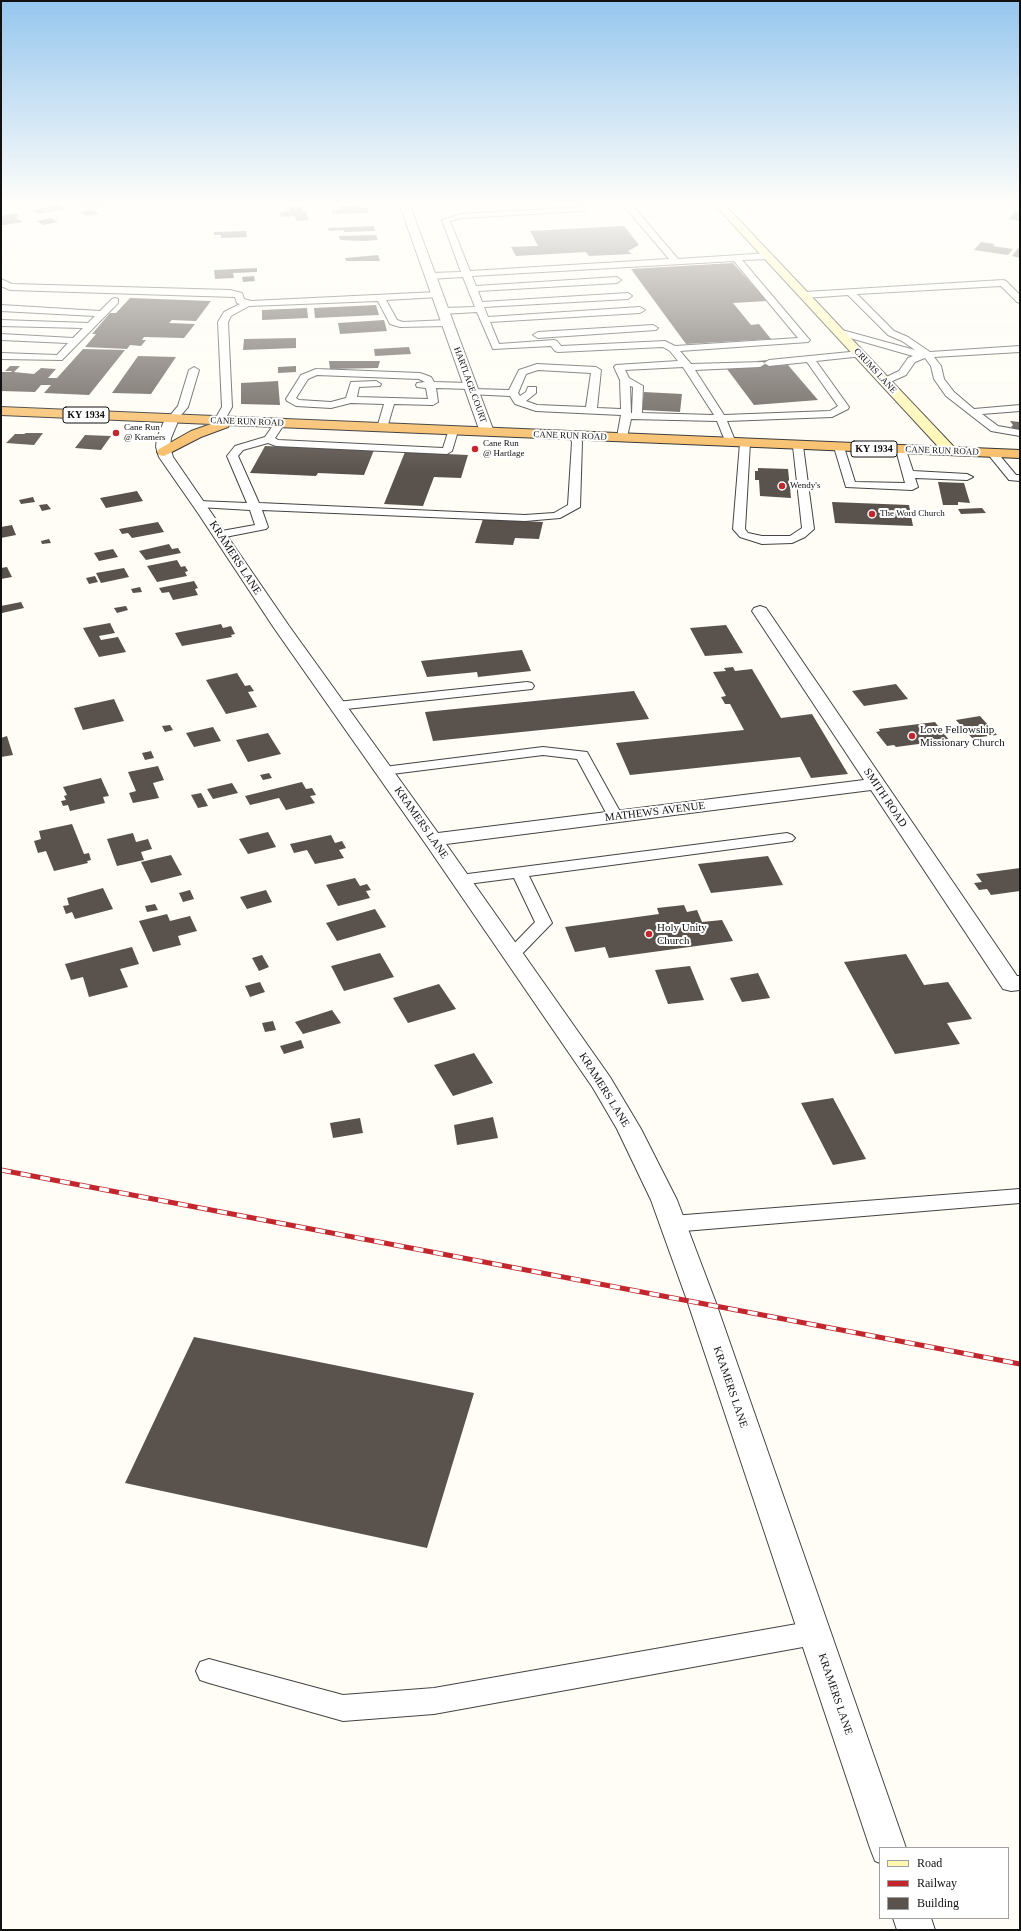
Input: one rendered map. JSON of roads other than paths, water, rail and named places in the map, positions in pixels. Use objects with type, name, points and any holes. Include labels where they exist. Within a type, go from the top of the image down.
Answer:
[{"type":"highway","name":"CANE RUN ROAD","points":[[1,411],[798,446],[1020,454]]},
{"type":"highway","points":[[164,452],[196,434],[226,421]]},
{"type":"main road","name":"CRUMS LANE","points":[[805,295],[950,451]]},
{"type":"street","name":"HARTLAGE COURT","points":[[436,293],[487,432]]},
{"type":"street","points":[[164,452],[164,438],[172,419]]},
{"type":"street","name":"KRAMERS LANE","points":[[164,452],[282,628],[433,840],[606,1090],[629,1129],[664,1200],[702,1303],[888,1847]]},
{"type":"street","name":"SMITH ROAD","points":[[760,611],[876,784],[1015,984]]},
{"type":"street","name":"MATHEWS AVENUE","points":[[433,840],[876,784]]},
{"type":"street","points":[[912,1919],[916,1930]]},
{"type":"lane","points":[[230,293],[239,296],[240,301],[248,303],[437,296]]},
{"type":"lane","points":[[474,293],[491,338],[496,347],[554,343],[558,350],[669,347],[805,340],[766,293]]},
{"type":"lane","points":[[626,293],[653,328],[686,365],[738,443],[739,529],[744,535],[762,540],[792,538],[801,535],[808,529],[798,446]]},
{"type":"lane","points":[[805,295],[848,293]]},
{"type":"lane","points":[[851,293],[891,333],[905,339],[936,366],[939,379],[950,394],[995,429],[1020,433]]},
{"type":"lane","points":[[443,311],[628,296]]},
{"type":"lane","points":[[381,298],[393,322],[404,325],[448,323]]},
{"type":"lane","points":[[1,356],[59,358],[115,301],[100,301]]},
{"type":"lane","points":[[226,421],[227,407],[223,322],[227,314],[248,303]]},
{"type":"lane","points":[[1,308],[103,314]]},
{"type":"lane","points":[[485,320],[640,310]]},
{"type":"lane","points":[[1,323],[92,326]]},
{"type":"lane","points":[[491,338],[653,328]]},
{"type":"lane","points":[[839,332],[882,345],[925,355]]},
{"type":"lane","points":[[1,337],[77,341]]},
{"type":"lane","points":[[885,381],[903,373],[910,360],[925,355],[1020,349]]},
{"type":"lane","points":[[622,438],[626,414],[625,380],[619,367],[764,363],[810,360],[860,354]]},
{"type":"lane","points":[[513,393],[518,402],[536,408],[591,411],[637,416],[721,418],[832,414],[844,407],[810,360]]},
{"type":"lane","points":[[513,393],[522,372],[537,367],[596,370],[591,411]]},
{"type":"lane","points":[[518,402],[531,393],[537,367]]},
{"type":"lane","points":[[172,419],[183,407],[194,370]]},
{"type":"lane","points":[[316,372],[420,376],[428,379],[431,385],[433,402],[350,400],[331,405],[296,403],[291,399],[304,377],[316,372]]},
{"type":"lane","points":[[625,380],[638,386],[637,416]]},
{"type":"lane","points":[[350,400],[356,384],[431,385],[513,393]]},
{"type":"lane","points":[[382,428],[390,401]]},
{"type":"lane","points":[[972,412],[1020,408]]},
{"type":"lane","points":[[220,534],[262,527],[255,507],[232,456],[239,448],[269,439],[280,423]]},
{"type":"lane","points":[[989,425],[1012,424]]},
{"type":"lane","points":[[390,448],[398,428]]},
{"type":"lane","points":[[269,439],[276,443],[447,451],[452,431]]},
{"type":"lane","points":[[200,504],[525,518],[556,516],[574,507],[577,442],[574,436]]},
{"type":"lane","points":[[839,447],[850,485],[912,487],[901,450]]},
{"type":"lane","points":[[992,453],[1018,481]]},
{"type":"lane","points":[[909,474],[967,477]]},
{"type":"lane","points":[[337,706],[527,686]]},
{"type":"lane","points":[[384,771],[543,751],[582,755],[615,817]]},
{"type":"lane","points":[[460,880],[787,838]]},
{"type":"lane","points":[[512,954],[544,922],[519,872]]},
{"type":"lane","points":[[672,1224],[1020,1196]]},
{"type":"lane","points":[[209,1671],[343,1708],[434,1701],[814,1633]]},
{"type":"railway","points":[[1,1170],[1020,1364]]},
{"type":"place","name":"Cane Run @ Kramers","points":[[116,433]]},
{"type":"place","name":"Cane Run @ Hartlage","points":[[475,449]]},
{"type":"place","name":"Wendy's","points":[[782,486]]},
{"type":"place","name":"The Word Church","points":[[872,514]]},
{"type":"place","name":"Love Fellowship Missionary Church","points":[[912,736]]},
{"type":"place","name":"Holy Unity Church","points":[[649,934]]}]
